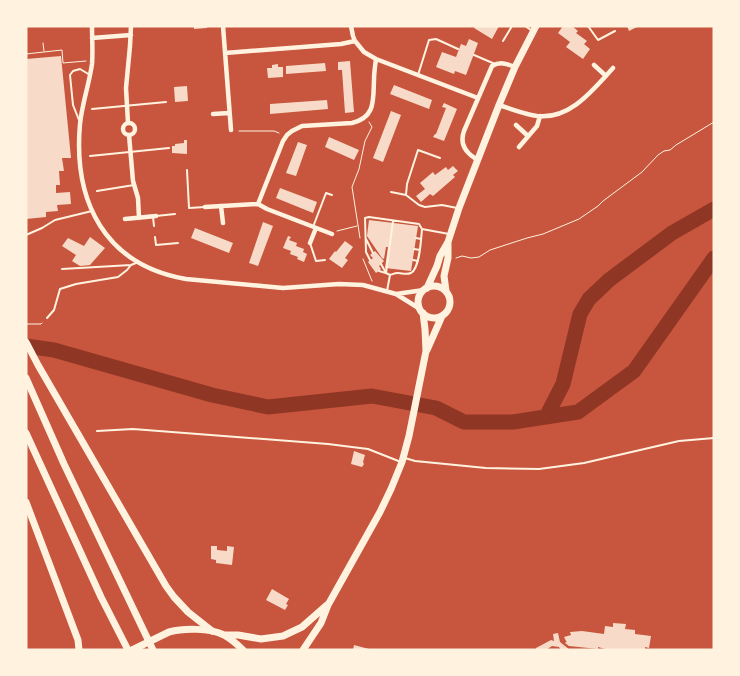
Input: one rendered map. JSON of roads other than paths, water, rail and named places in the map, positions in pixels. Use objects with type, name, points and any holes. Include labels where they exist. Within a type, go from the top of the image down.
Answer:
[{"type":"main road","points":[[426,351],[425,329],[418,301],[419,297],[425,289],[448,242],[459,208],[499,105],[515,67],[535,29]]},
{"type":"main road","points":[[303,650],[321,623],[328,605],[380,512],[403,460],[426,351],[442,316],[450,306],[450,298],[446,291],[444,276],[448,258],[448,242]]},
{"type":"main road","points":[[425,289],[435,286],[446,291]]},
{"type":"main road","points":[[422,311],[430,317],[442,316]]},
{"type":"main road","points":[[26,342],[166,586],[188,612],[212,631]]},
{"type":"main road","points":[[27,380],[64,464],[153,650]]},
{"type":"main road","points":[[26,433],[102,597],[130,650],[174,631],[212,631],[224,635],[238,635],[261,639],[282,636],[302,627],[328,605]]},
{"type":"main road","points":[[26,502],[78,640],[79,650]]},
{"type":"main road","points":[[224,635],[243,650]]},
{"type":"street","points":[[92,26],[90,75],[81,122],[81,166],[86,195],[98,224],[112,242],[127,256],[143,266],[163,274],[193,280],[283,288],[338,284],[371,287],[396,294],[422,311]]},
{"type":"street","points":[[128,122],[126,88],[131,35],[130,26]]},
{"type":"street","points":[[223,26],[231,130]]},
{"type":"street","points":[[352,26],[355,42],[364,52],[376,60],[478,98]]},
{"type":"street","points":[[92,38],[131,35]]},
{"type":"street","points":[[225,54],[355,42]]},
{"type":"street","points":[[258,204],[287,135],[302,126],[352,123],[358,122],[366,116],[372,108],[376,60]]},
{"type":"street","points":[[478,160],[468,154],[462,143],[464,131],[492,66],[503,63],[515,67]]},
{"type":"street","points":[[594,66],[606,76]]},
{"type":"street","points":[[499,105],[540,116],[556,114],[571,108],[584,99],[613,68]]},
{"type":"street","points":[[213,114],[230,113]]},
{"type":"street","points":[[519,147],[537,126],[540,116]]},
{"type":"street","points":[[128,122],[124,124],[123,130],[125,134],[129,135]]},
{"type":"street","points":[[128,122],[135,127],[133,133],[129,135]]},
{"type":"street","points":[[516,125],[528,136]]},
{"type":"street","points":[[129,135],[139,218]]},
{"type":"street","points":[[205,207],[258,204],[332,234]]},
{"type":"street","points":[[222,206],[222,223]]},
{"type":"street","points":[[124,220],[155,217]]},
{"type":"street","points":[[310,244],[314,227]]},
{"type":"street","points":[[396,294],[425,289]]},
{"type":"lane","points":[[503,41],[512,26]]},
{"type":"lane","points":[[524,26],[535,29]]},
{"type":"lane","points":[[588,26],[598,40],[615,31]]},
{"type":"lane","points":[[418,75],[429,40],[436,39],[458,49]]},
{"type":"lane","points":[[474,55],[495,64]]},
{"type":"lane","points":[[81,122],[73,105],[70,75],[73,71],[80,69],[90,75]]},
{"type":"lane","points":[[92,108],[166,102]]},
{"type":"lane","points":[[90,156],[169,148]]},
{"type":"lane","points":[[406,195],[407,184],[418,150],[440,158]]},
{"type":"lane","points":[[187,170],[189,208],[205,207]]},
{"type":"lane","points":[[97,191],[134,185]]},
{"type":"lane","points":[[391,192],[406,195],[419,206],[442,205],[459,208]]},
{"type":"lane","points":[[314,227],[326,193],[332,195]]},
{"type":"lane","points":[[26,235],[55,220],[92,211]]},
{"type":"lane","points":[[154,226],[155,217],[174,214]]},
{"type":"lane","points":[[370,260],[366,252],[364,218],[369,217],[419,224],[422,230],[420,250],[414,270],[406,274],[390,274],[379,271]]},
{"type":"lane","points":[[386,273],[393,220]]},
{"type":"lane","points":[[422,230],[451,234]]},
{"type":"lane","points":[[155,237],[156,245],[178,243]]},
{"type":"lane","points":[[365,237],[373,253]]},
{"type":"lane","points":[[416,238],[421,239]]},
{"type":"lane","points":[[310,244],[316,261],[325,260]]},
{"type":"lane","points":[[414,249],[420,250]]},
{"type":"lane","points":[[413,260],[418,261]]},
{"type":"lane","points":[[47,318],[54,310],[60,288],[118,277],[138,262]]},
{"type":"lane","points":[[381,264],[386,273]]},
{"type":"lane","points":[[62,269],[131,266]]},
{"type":"lane","points":[[387,291],[390,274]]},
{"type":"lane","points":[[97,431],[133,429],[328,444],[368,449],[403,460],[486,468],[539,469],[584,463],[679,441],[714,438]]},
{"type":"waterway","points":[[546,417],[563,384],[580,314],[589,299],[609,280],[672,233],[714,209]]},
{"type":"waterway","points":[[26,346],[54,350],[212,395],[268,407],[372,396],[436,408],[464,422],[513,422],[578,412],[634,371],[714,258]]}]
